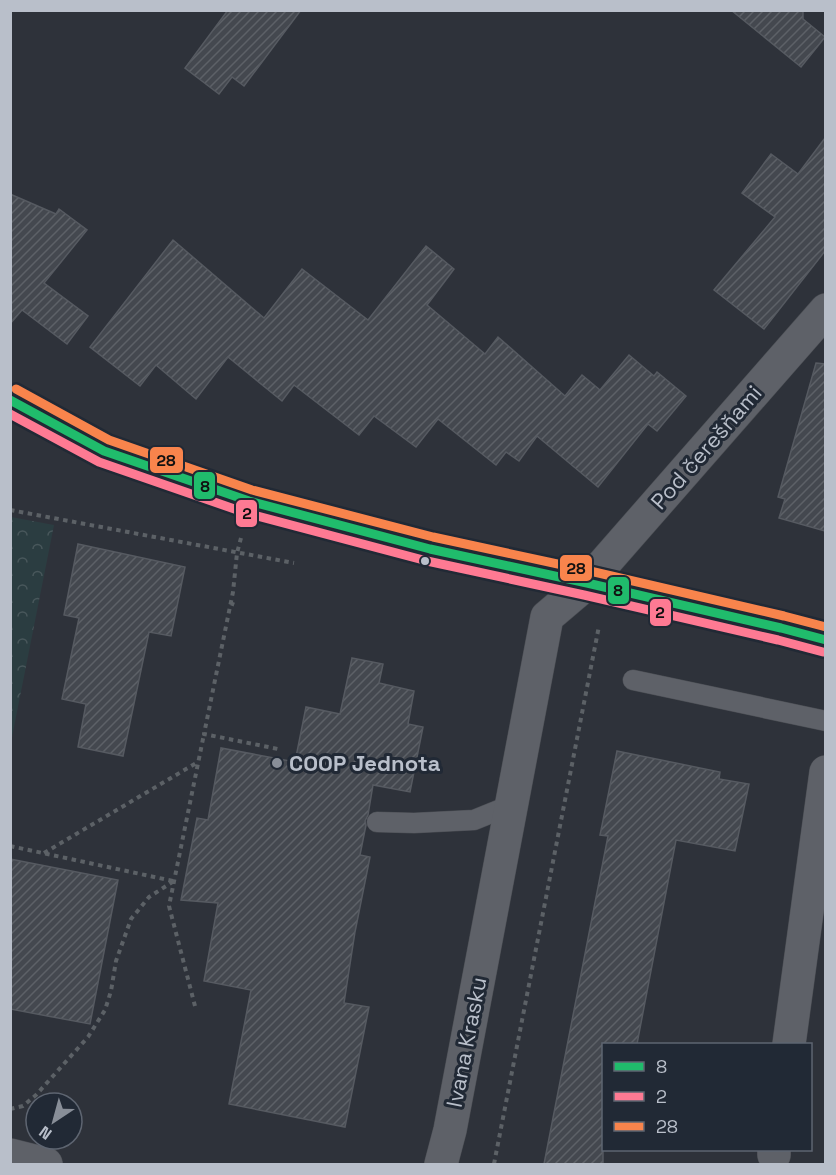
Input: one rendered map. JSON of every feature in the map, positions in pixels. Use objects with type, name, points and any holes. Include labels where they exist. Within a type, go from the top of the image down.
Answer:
[{"type":"street","name":"Pod čerešňami","points":[[587,583],[825,310]]},
{"type":"street","points":[[10,399],[104,450],[249,501],[430,549],[587,583],[825,640]]},
{"type":"street","name":"Ivana Krasku","points":[[441,1164],[450,1130],[547,617],[587,583]]},
{"type":"street","points":[[789,1043],[825,772]]},
{"type":"street","points":[[10,1155],[46,1164]]},
{"type":"lane","points":[[633,680],[825,721]]},
{"type":"lane","points":[[377,822],[474,820],[512,805]]},
{"type":"path","points":[[10,510],[294,564]]},
{"type":"path","points":[[195,1006],[169,906],[233,592],[237,553]]},
{"type":"path","points":[[230,603],[238,606]]},
{"type":"path","points":[[494,1164],[600,619]]},
{"type":"path","points":[[204,734],[278,749]]},
{"type":"path","points":[[44,853],[198,762]]},
{"type":"path","points":[[10,846],[174,881]]},
{"type":"path","points":[[10,1109],[23,1106],[36,1095],[88,1037],[105,1010],[116,961],[131,919],[149,897],[174,881]]},
{"type":"green space","points":[[10,517],[54,525],[11,742]]},
{"type":"building","points":[[228,10],[301,10],[244,86],[232,77],[219,94],[185,68]]},
{"type":"building","points":[[731,10],[803,10],[803,19],[825,37],[801,67]]},
{"type":"building","points":[[825,138],[825,251],[764,329],[714,290],[775,217],[742,193],[771,154],[798,174]]},
{"type":"building","points":[[10,194],[56,214],[59,209],[87,230],[44,283],[88,316],[67,344],[22,310],[10,324]]},
{"type":"building","points":[[173,240],[264,318],[302,269],[368,320],[426,246],[454,269],[427,305],[485,354],[498,337],[565,396],[582,375],[600,390],[629,355],[654,376],[657,372],[686,396],[657,431],[648,424],[598,487],[537,436],[519,461],[506,452],[496,465],[438,419],[416,447],[374,416],[359,435],[294,385],[282,401],[228,357],[196,399],[156,365],[140,386],[90,347]]},
{"type":"building","points":[[816,363],[825,364],[825,531],[779,518],[785,499],[778,497]]},
{"type":"building","points":[[78,544],[185,567],[171,636],[149,632],[123,756],[78,747],[86,704],[62,699],[79,618],[64,615]]},
{"type":"building","points":[[352,658],[383,664],[379,683],[414,691],[408,724],[423,727],[410,792],[373,785],[365,821],[360,855],[370,857],[344,1003],[369,1007],[345,1127],[229,1104],[251,990],[204,981],[218,903],[181,900],[197,818],[208,820],[221,748],[295,762],[306,707],[340,714]]},
{"type":"building","points":[[617,751],[720,772],[719,779],[749,784],[735,851],[676,840],[637,1043],[602,1043],[603,1164],[544,1164],[608,836],[600,835]]},
{"type":"building","points":[[10,859],[118,880],[90,1024],[10,1009]]},
{"type":"transit line","name":"28","points":[[16,389],[109,440],[252,490],[433,537],[590,571],[826,627]]},
{"type":"transit line","name":"8","points":[[10,400],[104,451],[249,501],[430,549],[587,583],[826,640]]},
{"type":"transit line","name":"2","points":[[10,414],[99,462],[246,513],[427,561],[584,595],[823,652]]},
{"type":"place","name":"COOP Jednota","points":[[277,763]]}]
